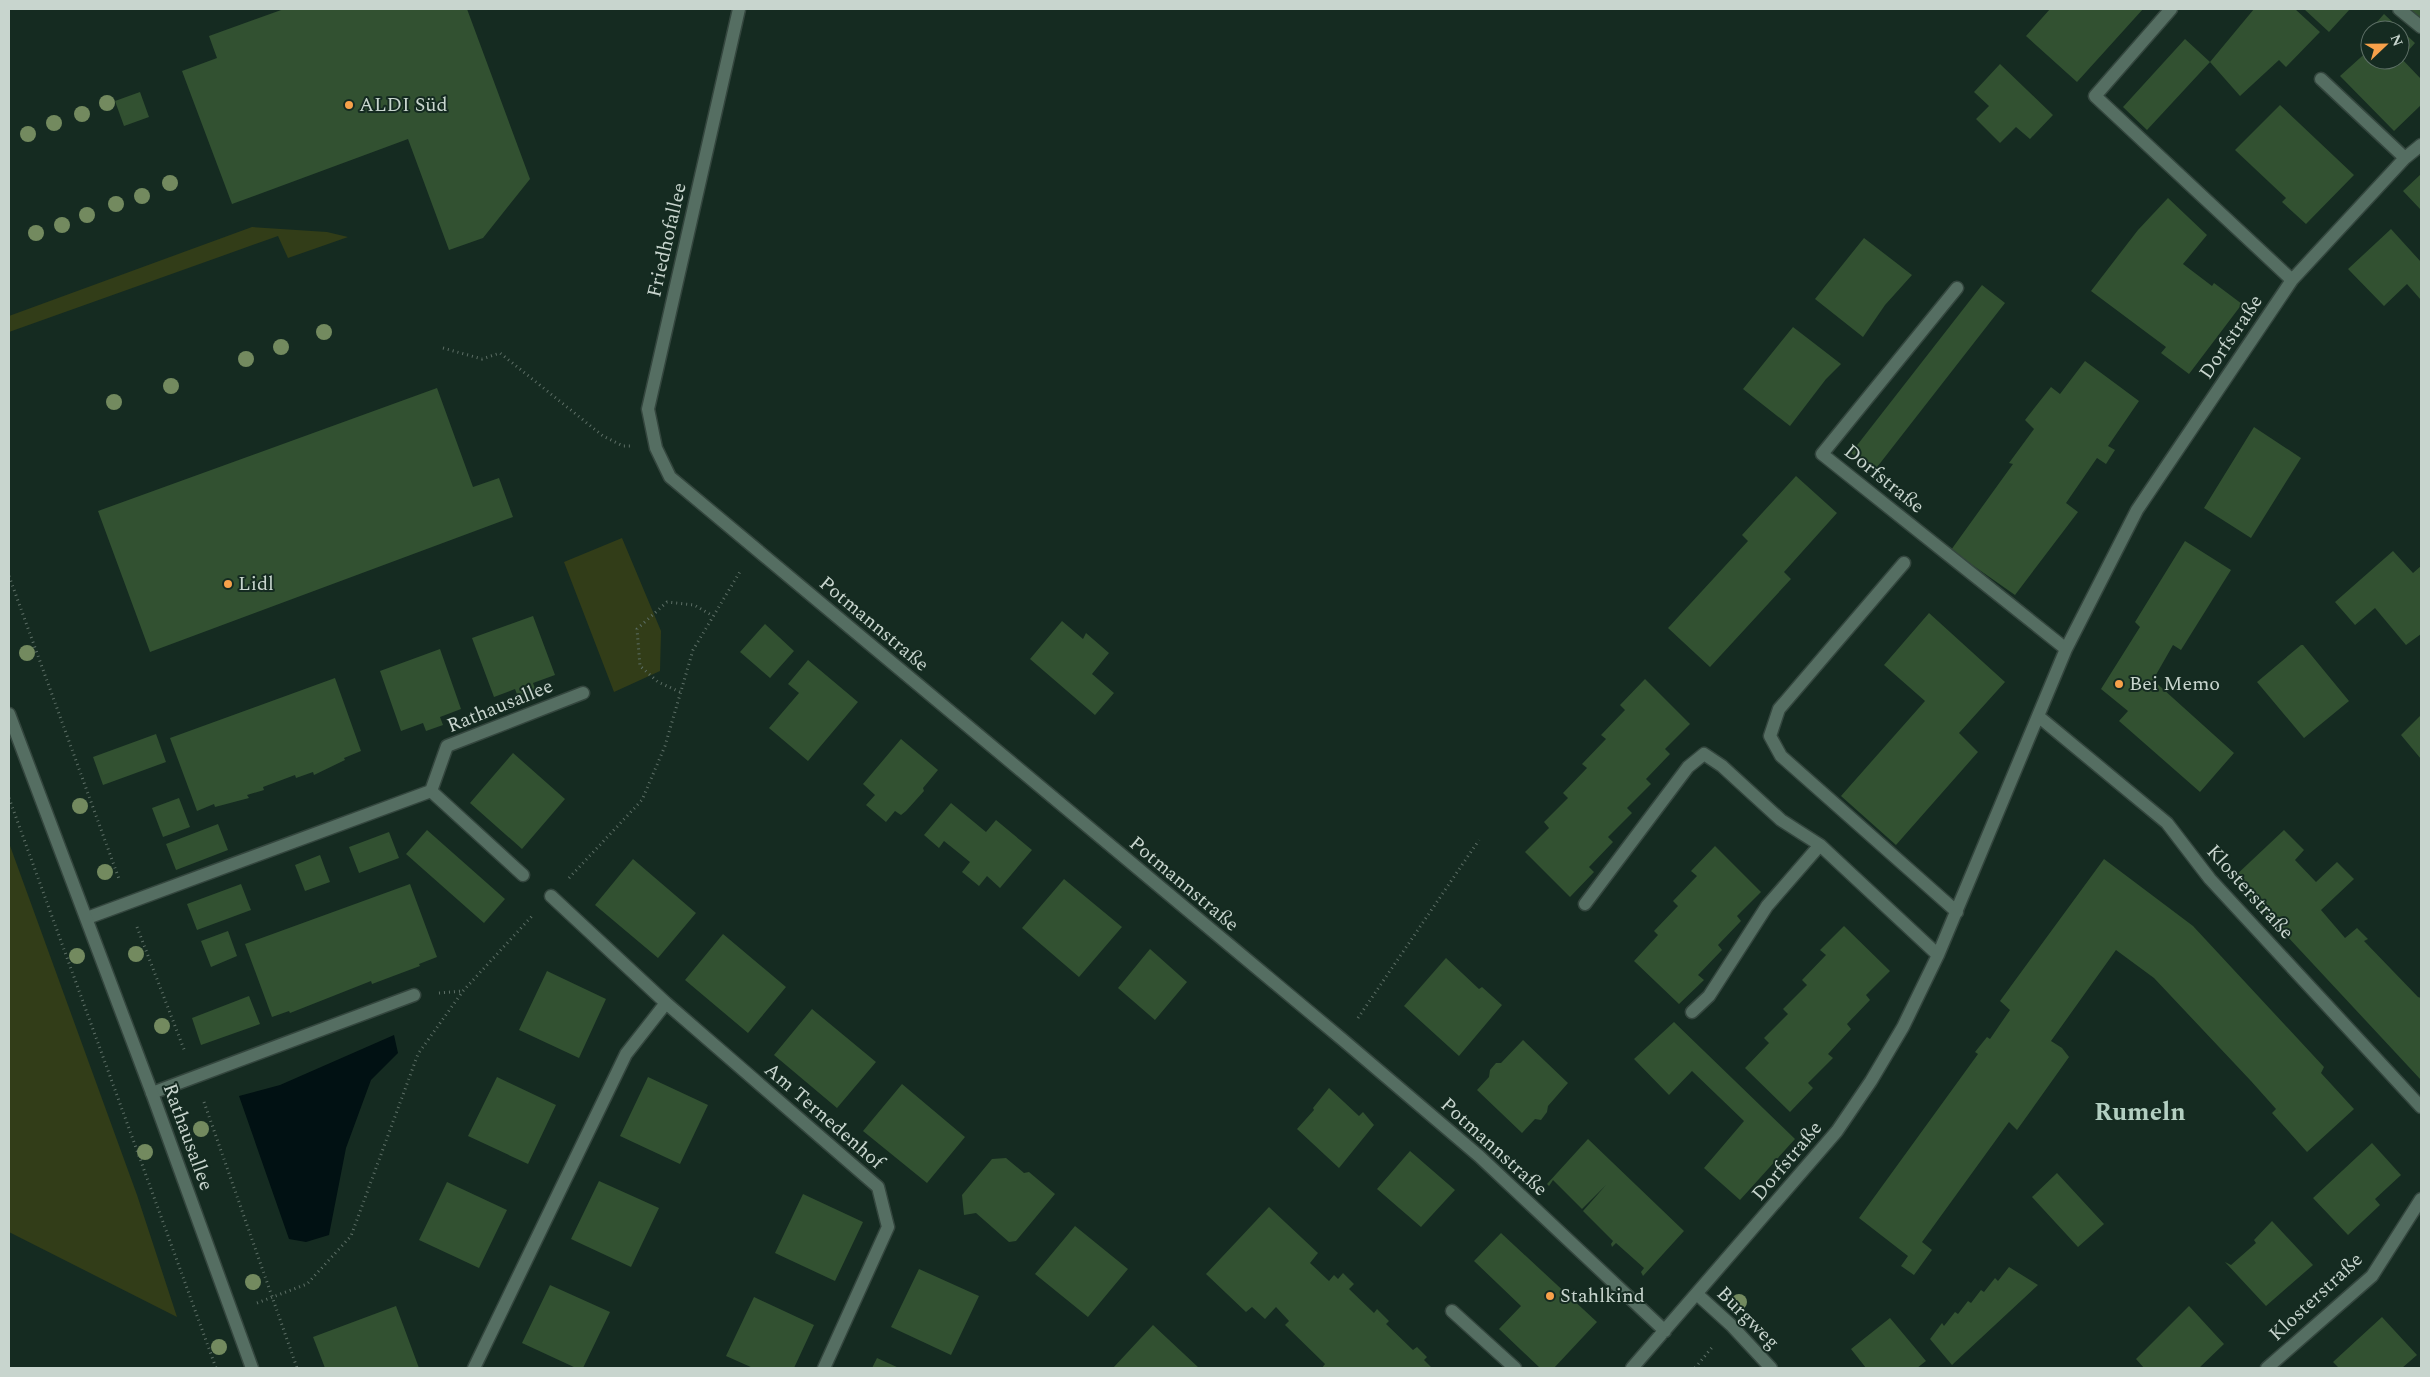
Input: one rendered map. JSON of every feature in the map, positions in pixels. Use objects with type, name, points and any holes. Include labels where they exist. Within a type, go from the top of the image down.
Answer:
[{"type":"street","name":"Friedhofallee","points":[[670,477],[656,448],[648,409],[739,9]]},
{"type":"street","points":[[2171,9],[2095,96],[2292,280]]},
{"type":"street","points":[[2399,9],[2421,27]]},
{"type":"street","points":[[2321,79],[2405,158]]},
{"type":"street","name":"Dorfstraße","points":[[1632,1368],[1698,1295],[1837,1131],[1871,1081],[1903,1026],[1938,955],[2066,649],[2137,510],[2292,280],[2405,158],[2421,145]]},
{"type":"street","name":"Dorfstraße","points":[[1957,288],[1822,454],[2066,649]]},
{"type":"street","name":"Potmannstraße","points":[[670,477],[1479,1156],[1665,1331]]},
{"type":"street","points":[[1904,563],[1779,709],[1770,736],[1782,756],[1957,912]]},
{"type":"street","name":"Rathausallee","points":[[431,791],[447,746],[583,693]]},
{"type":"street","name":"Rathausallee","points":[[9,714],[87,918],[252,1368]]},
{"type":"street","name":"Klosterstraße","points":[[2038,716],[2167,823],[2210,879],[2421,1107]]},
{"type":"street","points":[[1585,904],[1688,768],[1704,754],[1722,766],[1781,820],[1820,845],[1938,955]]},
{"type":"street","points":[[87,918],[431,791],[523,875]]},
{"type":"street","points":[[1692,1012],[1709,996],[1767,906],[1820,845]]},
{"type":"street","name":"Am Ternedenhof","points":[[551,896],[666,1003],[878,1187],[888,1227],[824,1368]]},
{"type":"street","points":[[152,1093],[414,996]]},
{"type":"street","points":[[474,1368],[626,1054],[666,1003]]},
{"type":"street","name":"Klosterstraße","points":[[2267,1368],[2372,1276],[2421,1199]]},
{"type":"street","name":"Burgweg","points":[[1698,1295],[1731,1325],[1771,1368]]},
{"type":"street","points":[[1452,1310],[1515,1368]]},
{"type":"path","points":[[444,348],[482,359],[500,353],[603,436],[623,446],[656,448]]},
{"type":"path","points":[[200,1324],[307,1284],[351,1236],[418,1054],[463,991],[642,800],[665,746],[693,650],[734,579],[756,550]]},
{"type":"path","points":[[9,576],[128,903],[195,1077],[297,1368]]},
{"type":"path","points":[[680,692],[658,682],[640,666],[636,629],[668,602],[694,605],[713,616]]},
{"type":"path","points":[[9,798],[216,1368]]},
{"type":"path","points":[[1343,1040],[1479,840]]},
{"type":"green space","points":[[252,227],[327,232],[348,237],[288,258],[278,236],[9,332],[9,316]]},
{"type":"green space","points":[[622,538],[661,631],[660,671],[614,692],[564,562]]},
{"type":"green space","points":[[9,843],[137,1195],[177,1317],[9,1232]]},
{"type":"shaded area","points":[[394,1035],[398,1053],[371,1080],[346,1148],[329,1235],[306,1242],[289,1239],[239,1096],[280,1085]]},
{"type":"building","name":"ALDI Süd","points":[[284,9],[467,9],[530,179],[483,238],[449,250],[408,139],[232,204],[182,71],[217,58],[209,36]]},
{"type":"building","points":[[2050,9],[2143,9],[2077,82],[2026,36]]},
{"type":"building","points":[[2254,9],[2295,9],[2320,32],[2286,67],[2279,60],[2240,96],[2210,62]]},
{"type":"building","points":[[2304,9],[2350,9],[2329,32]]},
{"type":"building","points":[[2401,9],[2421,9],[2421,16],[2415,22]]},
{"type":"building","points":[[2384,14],[2390,20],[2379,20]]},
{"type":"building","points":[[2410,38],[2415,43],[2410,49]]},
{"type":"building","points":[[2185,39],[2210,62],[2147,130],[2123,107]]},
{"type":"building","points":[[2360,58],[2360,70],[2410,70],[2410,67],[2421,79],[2421,105],[2394,131],[2340,76]]},
{"type":"building","points":[[2000,64],[2053,115],[2030,139],[2016,127],[2000,143],[1976,119],[1989,106],[1974,92]]},
{"type":"building","points":[[140,92],[149,117],[124,126],[115,101]]},
{"type":"building","points":[[2280,105],[2354,175],[2306,224],[2282,202],[2286,198],[2235,150]]},
{"type":"building","points":[[2421,174],[2421,210],[2403,191]]},
{"type":"building","points":[[2168,198],[2207,235],[2183,264],[2212,286],[2214,283],[2242,304],[2189,374],[2161,353],[2166,347],[2091,291],[2138,230]]},
{"type":"building","points":[[2391,229],[2421,262],[2421,300],[2407,284],[2384,306],[2348,269]]},
{"type":"building","points":[[1864,238],[1912,275],[1885,305],[1863,337],[1815,299]]},
{"type":"building","points":[[1982,285],[2005,303],[1874,471],[1851,453]]},
{"type":"building","points":[[1793,327],[1841,364],[1826,379],[1790,426],[1743,389]]},
{"type":"building","points":[[2085,361],[2139,401],[2108,446],[2115,450],[2106,464],[2097,458],[2066,503],[2078,512],[2015,595],[1951,550],[2013,464],[2009,463],[2034,429],[2025,420],[2051,387],[2060,394]]},
{"type":"building","name":"Lidl","points":[[437,388],[473,487],[499,478],[513,517],[150,652],[98,511]]},
{"type":"building","points":[[2254,427],[2301,458],[2251,538],[2204,508]]},
{"type":"building","points":[[1796,476],[1837,513],[1784,572],[1791,579],[1710,667],[1668,628],[1748,541],[1742,535]]},
{"type":"building","points":[[2185,541],[2231,570],[2181,650],[2173,645],[2153,680],[2234,753],[2200,792],[2119,721],[2128,711],[2101,689],[2140,627],[2135,622]]},
{"type":"building","points":[[2393,551],[2413,573],[2421,566],[2421,634],[2406,645],[2375,608],[2355,625],[2335,602]]},
{"type":"building","points":[[1929,613],[2005,682],[1959,733],[1978,752],[1896,845],[1841,796],[1925,701],[1884,665]]},
{"type":"building","points":[[533,616],[555,675],[533,683],[536,691],[518,697],[515,689],[494,697],[472,638]]},
{"type":"building","points":[[1062,621],[1083,639],[1086,633],[1109,653],[1092,674],[1114,693],[1095,715],[1030,659]]},
{"type":"building","points":[[765,624],[794,651],[770,678],[740,652]]},
{"type":"building","points":[[2303,645],[2349,701],[2304,738],[2257,682]]},
{"type":"building","points":[[440,649],[461,709],[440,717],[443,725],[426,731],[423,723],[401,731],[380,671]]},
{"type":"building","points":[[808,660],[858,702],[808,761],[769,728],[799,693],[788,684]]},
{"type":"building","points":[[335,678],[361,751],[314,775],[313,772],[296,778],[295,775],[263,787],[264,790],[247,795],[249,798],[215,807],[214,804],[197,811],[170,738]]},
{"type":"building","points":[[1645,679],[1690,724],[1665,749],[1670,754],[1646,779],[1651,784],[1627,808],[1632,813],[1608,837],[1613,842],[1589,867],[1594,872],[1570,897],[1525,852],[1549,828],[1544,822],[1568,798],[1563,793],[1587,768],[1582,764],[1606,739],[1601,735],[1625,710],[1620,705]]},
{"type":"building","points":[[2421,715],[2421,759],[2401,735]]},
{"type":"building","points":[[156,734],[166,762],[103,785],[93,757]]},
{"type":"building","points":[[901,739],[938,770],[923,788],[924,791],[906,811],[901,815],[895,811],[886,822],[866,805],[875,795],[863,784]]},
{"type":"building","points":[[513,753],[565,799],[522,849],[470,803]]},
{"type":"building","points":[[179,798],[190,827],[163,837],[152,808]]},
{"type":"building","points":[[951,803],[986,832],[996,820],[1032,850],[1000,888],[987,876],[979,886],[962,872],[970,862],[944,841],[939,848],[924,835]]},
{"type":"building","points":[[218,824],[228,850],[176,870],[166,844]]},
{"type":"building","points":[[427,830],[505,899],[484,923],[406,854]]},
{"type":"building","points":[[2284,830],[2304,850],[2295,860],[2316,882],[2337,862],[2354,879],[2321,910],[2345,938],[2357,928],[2368,939],[2364,941],[2421,998],[2421,1080],[2233,878]]},
{"type":"building","points":[[389,832],[399,858],[359,873],[349,847]]},
{"type":"building","points":[[1715,846],[1761,892],[1737,916],[1741,921],[1718,945],[1722,950],[1698,975],[1704,980],[1679,1004],[1634,961],[1658,935],[1654,931],[1678,906],[1673,901],[1697,876],[1691,871]]},
{"type":"building","points":[[320,855],[330,882],[305,891],[295,865]]},
{"type":"building","points":[[633,859],[696,913],[658,958],[595,905]]},
{"type":"building","points":[[2104,859],[2193,926],[2324,1067],[2321,1073],[2354,1109],[2307,1152],[2272,1113],[2276,1109],[2154,978],[2116,950],[2051,1041],[2062,1048],[2069,1057],[2017,1130],[2009,1122],[1922,1242],[1932,1250],[1914,1275],[1901,1266],[1908,1256],[1859,1218],[1978,1054],[1975,1052],[1987,1037],[1990,1039],[2010,1010],[2000,1001]]},
{"type":"building","points":[[1064,879],[1122,927],[1079,977],[1022,928]]},
{"type":"building","points":[[241,884],[251,910],[197,930],[187,904]]},
{"type":"building","points":[[410,884],[437,957],[419,964],[420,966],[372,984],[371,981],[290,1013],[289,1011],[272,1017],[245,944]]},
{"type":"building","points":[[1844,926],[1890,971],[1866,995],[1870,1000],[1847,1024],[1851,1029],[1828,1054],[1833,1058],[1808,1083],[1813,1088],[1790,1112],[1745,1068],[1769,1043],[1764,1038],[1788,1014],[1783,1009],[1807,985],[1802,980],[1826,955],[1820,950]]},
{"type":"building","points":[[228,931],[237,956],[211,967],[201,941]]},
{"type":"building","points":[[723,934],[786,987],[748,1033],[685,980]]},
{"type":"building","points":[[1150,949],[1187,982],[1155,1020],[1118,988]]},
{"type":"building","points":[[1446,958],[1479,989],[1482,987],[1502,1005],[1459,1056],[1404,1006]]},
{"type":"building","points":[[547,971],[606,999],[579,1058],[519,1030]]},
{"type":"building","points":[[249,996],[260,1024],[201,1045],[192,1018]]},
{"type":"building","points":[[812,1009],[876,1062],[837,1108],[774,1055]]},
{"type":"building","points":[[1674,1022],[1795,1139],[1740,1200],[1704,1168],[1744,1121],[1692,1071],[1669,1095],[1634,1059]]},
{"type":"building","points":[[1523,1040],[1568,1083],[1548,1106],[1547,1112],[1541,1120],[1535,1119],[1522,1133],[1477,1090],[1489,1077],[1490,1070],[1496,1063],[1501,1063]]},
{"type":"building","points":[[497,1077],[556,1105],[528,1164],[468,1136]]},
{"type":"building","points":[[648,1077],[708,1105],[680,1164],[620,1136]]},
{"type":"building","points":[[902,1084],[965,1137],[927,1183],[863,1131]]},
{"type":"building","points":[[1329,1088],[1359,1116],[1363,1112],[1374,1125],[1339,1168],[1297,1129],[1314,1110],[1313,1108]]},
{"type":"building","points":[[1588,1139],[1684,1231],[1643,1276],[1641,1272],[1644,1268],[1616,1243],[1612,1247],[1613,1241],[1583,1211],[1606,1185],[1582,1209],[1553,1180],[1549,1186],[1547,1184]]},
{"type":"building","points":[[2372,1143],[2401,1175],[2375,1199],[2380,1205],[2348,1235],[2313,1198]]},
{"type":"building","points":[[1410,1151],[1455,1190],[1421,1227],[1377,1189]]},
{"type":"building","points":[[1006,1158],[1024,1173],[1029,1172],[1055,1194],[1016,1241],[1009,1242],[976,1213],[964,1215],[962,1195],[992,1159]]},
{"type":"building","points":[[2057,1173],[2104,1224],[2078,1247],[2032,1197]]},
{"type":"building","points":[[599,1181],[659,1208],[631,1267],[571,1239]]},
{"type":"building","points":[[447,1182],[507,1210],[479,1268],[419,1240]]},
{"type":"building","points":[[803,1194],[863,1222],[835,1281],[775,1253]]},
{"type":"building","points":[[1269,1207],[1318,1253],[1310,1263],[1329,1281],[1334,1275],[1338,1279],[1343,1273],[1354,1284],[1349,1289],[1374,1313],[1377,1309],[1389,1321],[1386,1324],[1413,1350],[1417,1347],[1427,1357],[1424,1360],[1432,1368],[1322,1368],[1325,1364],[1285,1325],[1289,1321],[1276,1307],[1265,1319],[1252,1307],[1246,1312],[1206,1274]]},
{"type":"building","points":[[2272,1221],[2313,1265],[2266,1306],[2225,1262],[2231,1265],[2256,1243],[2254,1240]]},
{"type":"building","points":[[1075,1226],[1128,1269],[1088,1317],[1035,1274]]},
{"type":"building","points":[[1501,1233],[1597,1322],[1554,1368],[1540,1368],[1499,1329],[1521,1306],[1474,1261]]},
{"type":"building","points":[[2009,1267],[2038,1285],[1952,1365],[1930,1339],[1942,1323],[1944,1326],[1955,1312],[1958,1314],[1968,1301],[1971,1303],[1981,1290],[1984,1292],[1995,1278],[1998,1281]]},
{"type":"building","points":[[919,1269],[979,1296],[951,1355],[891,1327]]},
{"type":"building","points":[[550,1285],[610,1312],[583,1368],[576,1368],[522,1343]]},
{"type":"building","points":[[754,1297],[814,1325],[794,1368],[753,1368],[726,1356]]},
{"type":"building","points":[[396,1306],[419,1368],[325,1368],[313,1337]]},
{"type":"building","points":[[2189,1306],[2224,1344],[2199,1368],[2144,1368],[2136,1359]]},
{"type":"building","points":[[2382,1317],[2417,1355],[2402,1368],[2339,1368],[2333,1362]]},
{"type":"building","points":[[1890,1318],[1926,1361],[1917,1368],[1866,1368],[1851,1349]]},
{"type":"building","points":[[1153,1325],[1199,1368],[1113,1368]]},
{"type":"building","points":[[877,1358],[899,1368],[872,1368]]},
{"type":"place","name":"ALDI Süd","points":[[349,105]]},
{"type":"place","name":"Lidl","points":[[228,584]]},
{"type":"place","name":"Bei Memo","points":[[2119,684]]},
{"type":"place","name":"Stahlkind","points":[[1550,1296]]},
{"type":"district","name":"Rumeln","points":[[2140,1113]]}]
